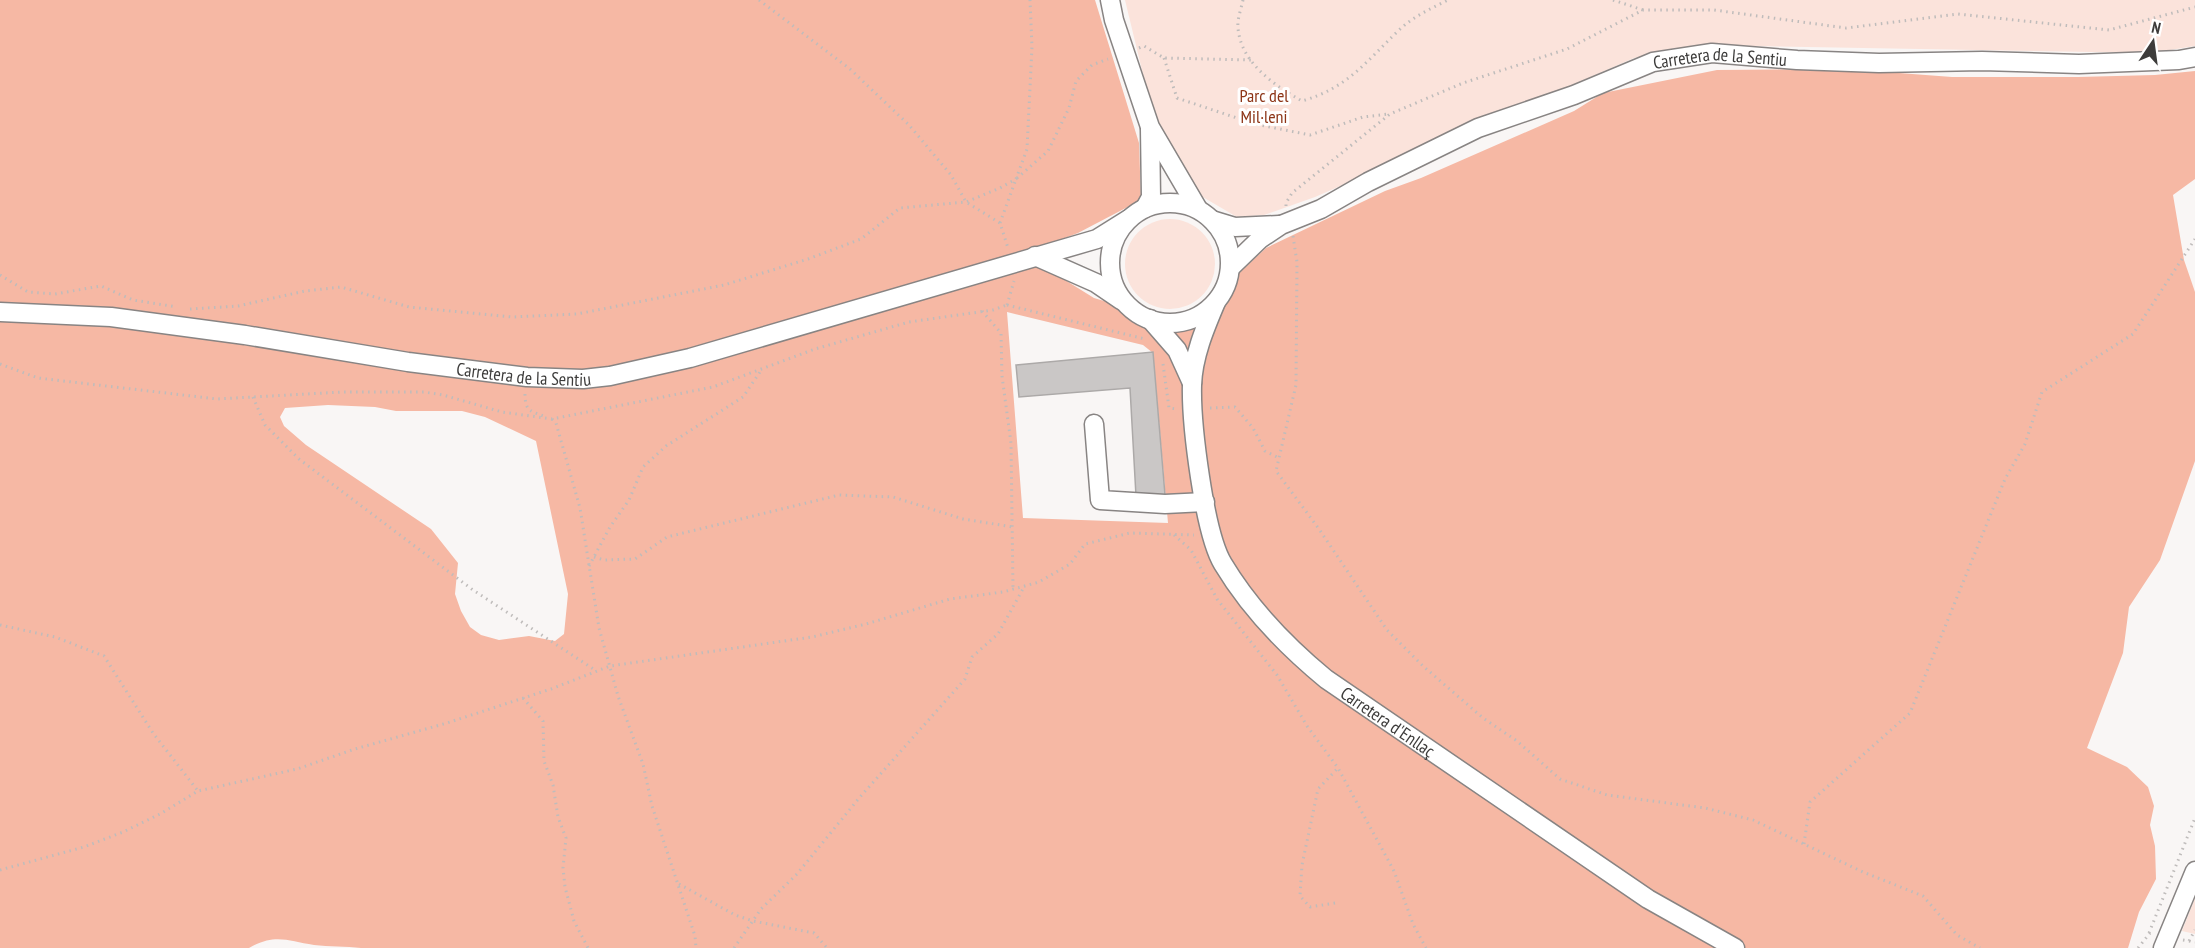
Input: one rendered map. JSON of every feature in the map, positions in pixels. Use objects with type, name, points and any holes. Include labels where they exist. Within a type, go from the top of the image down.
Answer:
[{"type":"street","points":[[1035,256],[1096,283],[1150,320],[1168,323],[1186,321],[1203,314],[1216,302],[1226,285],[1230,267],[1229,250],[1223,233],[1205,215],[1150,127],[1124,52],[1110,0]]},
{"type":"street","name":"Carretera de la Sentiu","points":[[1230,267],[1260,239],[1286,224],[1321,209],[1368,182],[1478,128],[1574,95],[1653,62],[1712,53],[1797,60],[1879,63],[2079,64],[2179,60],[2195,57]]},
{"type":"street","points":[[1145,208],[1151,198],[1150,127]]},
{"type":"street","points":[[1125,303],[1115,287],[1110,270],[1111,251],[1117,234],[1129,219],[1145,208],[1163,203],[1181,204],[1205,215]]},
{"type":"street","name":"Carretera de la Sentiu","points":[[1205,215],[1236,227],[1286,224]]},
{"type":"street","name":"Carretera de la Sentiu","points":[[0,312],[111,316],[408,362],[527,377],[583,379],[610,376],[690,358],[1013,264],[1097,239],[1129,219]]},
{"type":"street","name":"Carretera d'Enllaç","points":[[1216,302],[1201,337],[1192,383],[1197,450],[1207,511],[1221,562],[1262,618],[1291,650],[1326,680],[1648,898],[1735,948]]},
{"type":"street","name":"Carretera d'Enllaç","points":[[1150,320],[1177,350],[1192,383]]},
{"type":"street","points":[[1094,424],[1100,500],[1165,504],[1207,511]]},
{"type":"street","points":[[2163,948],[2195,872]]},
{"type":"path","points":[[759,0],[850,69],[909,125],[951,175],[966,202],[1000,223]]},
{"type":"path","points":[[1030,0],[1032,47],[1028,149],[1000,223],[1015,277],[1007,305],[1151,341]]},
{"type":"path","points":[[1243,0],[1237,26],[1243,50],[1260,71],[1302,101],[1320,96],[1339,86],[1383,49],[1398,31],[1423,12],[1448,0]]},
{"type":"path","points":[[1613,0],[1643,10]]},
{"type":"path","points":[[1134,49],[1144,46],[1164,58],[1251,60]]},
{"type":"path","points":[[1164,58],[1177,98],[1255,124],[1310,135],[1363,117],[1390,114]]},
{"type":"path","points":[[0,275],[28,292],[55,294],[101,286],[133,300],[190,309],[238,306],[305,291],[341,287],[409,308],[512,317],[577,314],[724,285],[808,259],[861,239],[900,208],[966,202],[1000,189],[1016,179],[1048,151],[1069,108],[1076,81],[1092,65],[1108,59]]},
{"type":"path","points":[[1286,224],[1297,262],[1296,385],[1276,471],[1326,539],[1387,630],[1423,666],[1483,718],[1517,741],[1560,779],[1607,795],[1705,808],[1753,820],[1923,896],[1958,935],[1980,948]]},
{"type":"path","points":[[1804,844],[1810,802],[1910,713],[2005,479],[2025,444],[2042,392],[2133,334],[2195,239]]},
{"type":"path","points":[[982,311],[1001,333],[1002,376],[1011,443],[1013,589]]},
{"type":"path","points":[[1163,363],[1169,408],[1179,409]]},
{"type":"path","points":[[588,567],[610,527],[629,500],[643,466],[666,446],[743,397],[763,368]]},
{"type":"path","points":[[527,377],[525,404],[529,410],[552,419],[556,423],[574,482],[599,628],[618,696],[643,765],[652,806],[695,936],[696,948]]},
{"type":"path","points":[[253,397],[265,425],[299,459],[473,590],[596,671]]},
{"type":"path","points":[[1208,408],[1235,407],[1253,428],[1265,451],[1279,458]]},
{"type":"path","points":[[594,557],[604,560],[635,559],[666,537],[839,495],[893,497],[963,519],[1013,527]]},
{"type":"path","points":[[0,870],[84,846],[123,832],[160,814],[198,791],[297,769],[355,748],[447,723],[523,698],[610,666],[812,637],[866,624],[950,599],[1025,586],[1039,582],[1070,564],[1085,544],[1130,533],[1194,535],[1207,511]]},
{"type":"path","points":[[1173,535],[1191,550],[1217,598],[1277,675],[1307,726],[1338,768],[1394,871],[1413,924],[1426,948]]},
{"type":"path","points":[[734,948],[761,909],[797,874],[860,797],[965,678],[972,657],[998,634],[1025,586]]},
{"type":"path","points":[[0,625],[54,636],[104,656],[153,733],[198,791]]},
{"type":"path","points":[[523,698],[543,722],[544,761],[553,785],[558,817],[566,838],[563,868],[565,887],[574,921],[588,948]]},
{"type":"path","points":[[1335,903],[1310,908],[1300,896],[1302,865],[1318,789],[1338,768]]},
{"type":"path","points":[[2149,933],[2195,818]]},
{"type":"path","points":[[678,884],[735,915],[753,921],[814,933],[827,948]]},
{"type":"path","points":[[2189,941],[2195,930]]},
{"type":"green space","name":"Parc del Mil·leni","points":[[1125,0],[2195,0],[2195,46],[2151,53],[1695,45],[1634,58],[1315,197],[1264,215],[1237,217],[1201,196],[1176,163],[1149,99]]},
{"type":"green space","points":[[1161,219],[1179,219],[1195,226],[1208,239],[1215,255],[1215,273],[1208,289],[1195,302],[1179,309],[1161,309],[1145,302],[1132,289],[1125,273],[1125,255],[1132,239],[1145,226]]},
{"type":"green space","points":[[2195,898],[2195,934],[2182,931]]},
{"type":"shaded area","points":[[0,0],[1095,0],[1139,143],[1141,200],[1078,233],[1023,254],[1094,298],[1208,332],[1238,274],[1266,248],[1385,191],[1421,178],[1574,111],[1603,93],[1717,70],[1846,69],[1952,77],[2078,77],[2155,75],[2195,71],[2195,179],[2173,195],[2184,260],[2195,292],[2195,461],[2160,560],[2129,607],[2123,653],[2087,748],[2127,767],[2148,787],[2154,806],[2150,825],[2155,846],[2156,879],[2139,912],[2128,948],[361,948],[320,946],[274,939],[249,948],[0,948]],"holes":[[[1007,312],[1143,345],[1153,353],[1168,523],[1023,518]],[[328,405],[375,407],[396,411],[462,411],[485,417],[536,441],[568,594],[564,634],[555,641],[529,636],[499,640],[481,635],[470,627],[455,594],[458,563],[431,529],[306,445],[284,426],[280,417],[285,408]]]},
{"type":"building","points":[[1153,352],[1165,495],[1136,496],[1130,388],[1019,397],[1016,365]]}]
